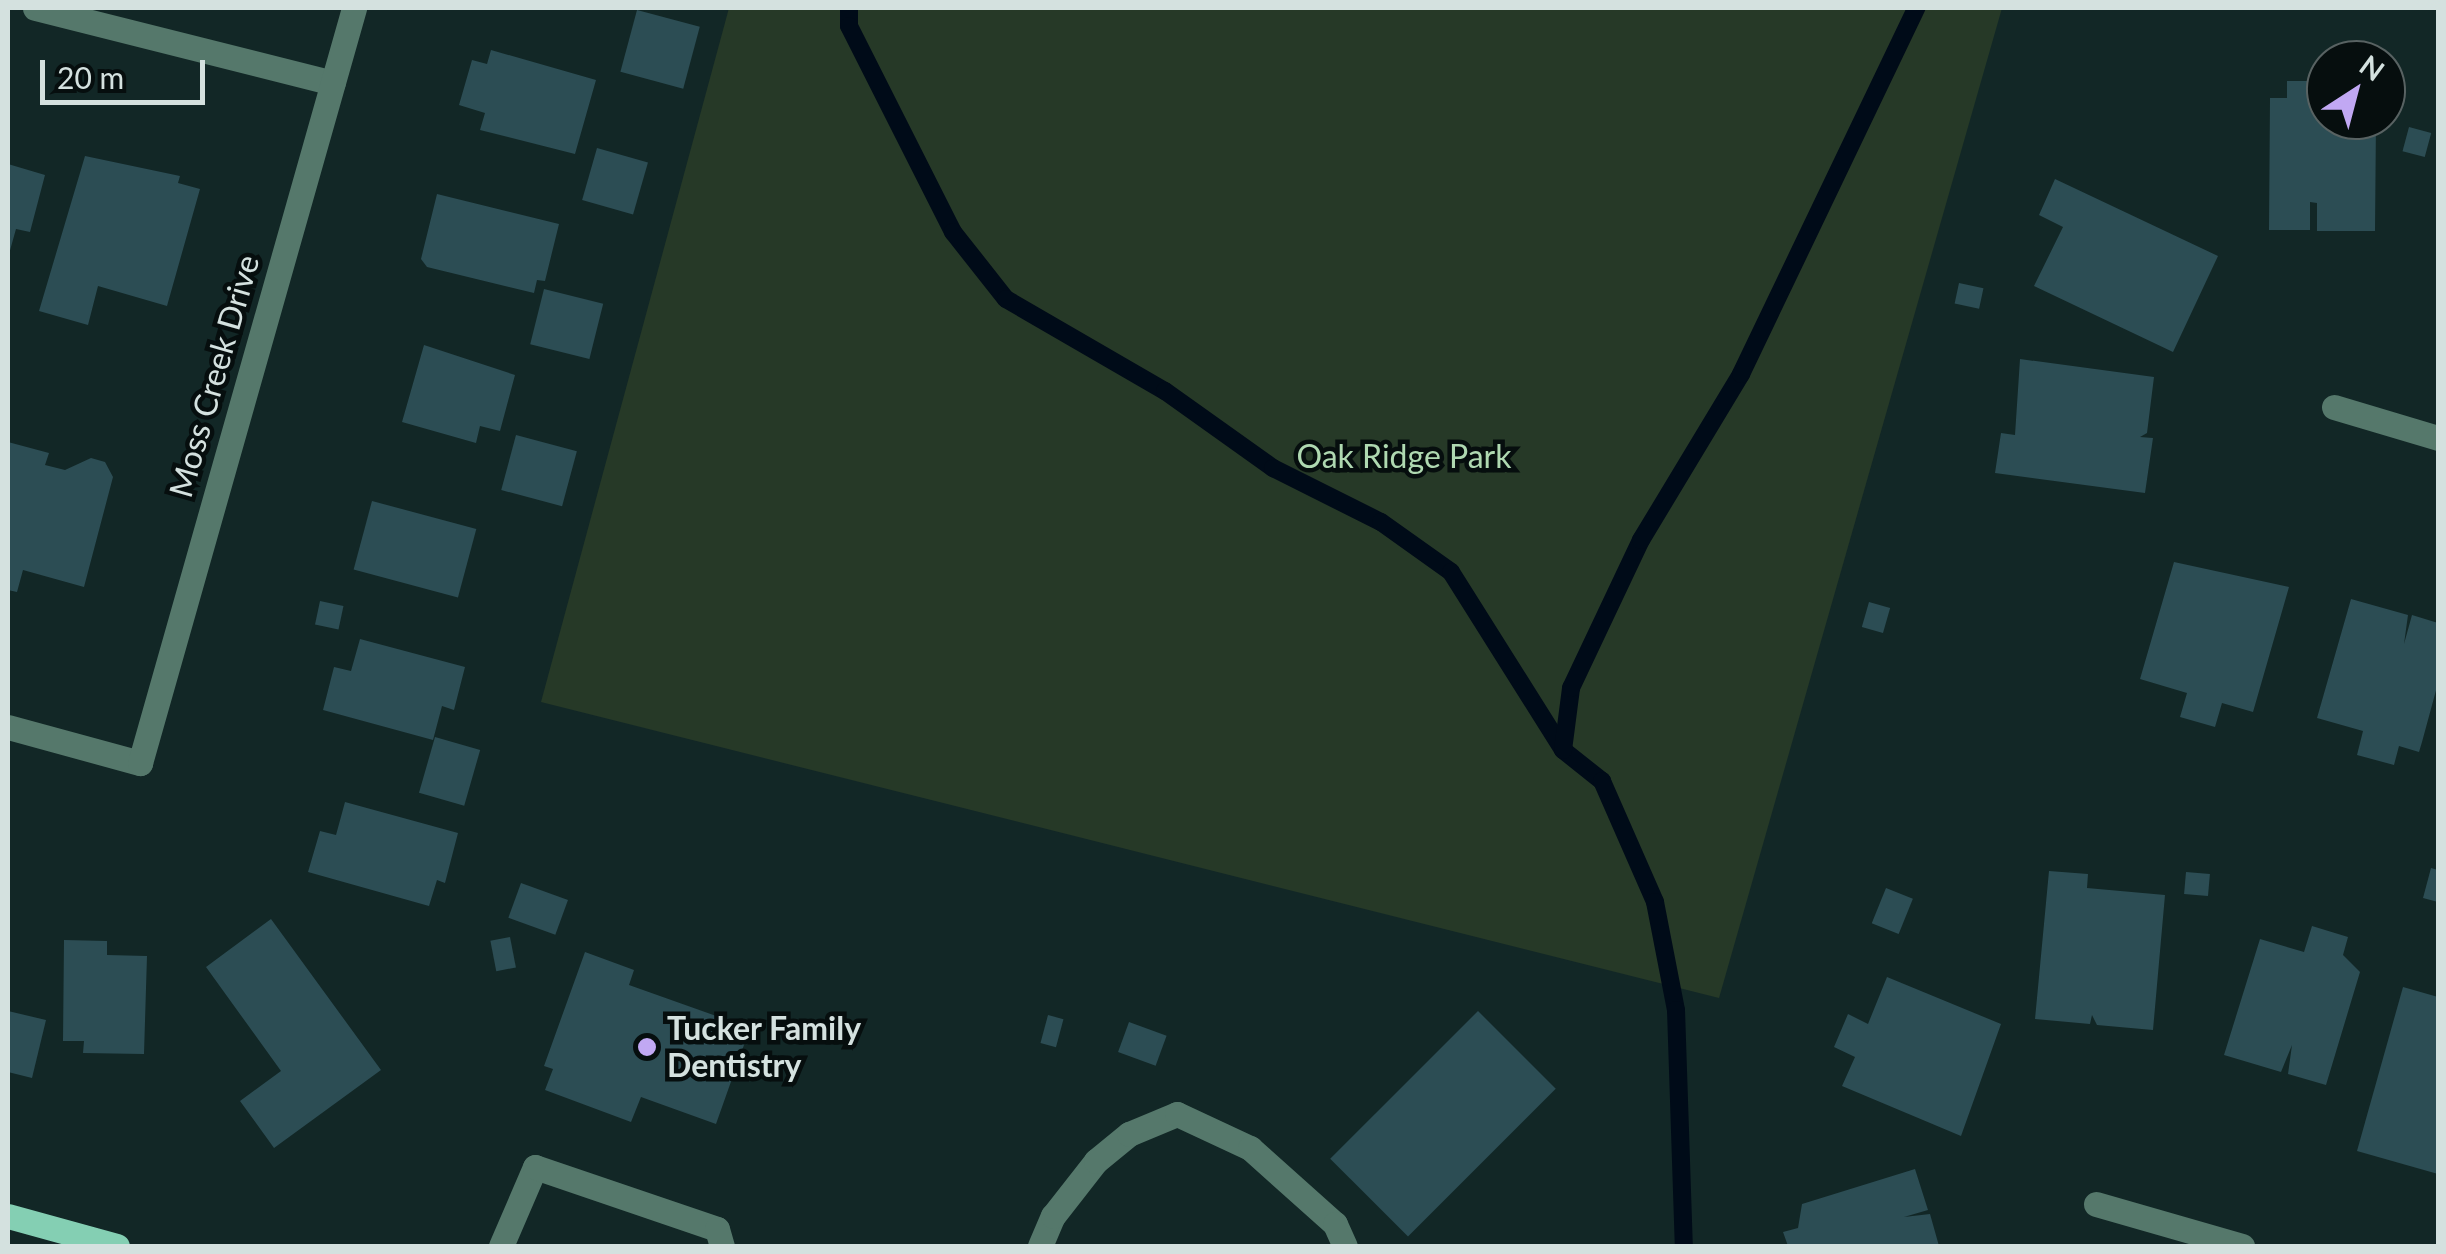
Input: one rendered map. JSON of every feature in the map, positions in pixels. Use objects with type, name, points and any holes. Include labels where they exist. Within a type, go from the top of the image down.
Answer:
[{"type":"main road","points":[[8,1216],[117,1246]]},
{"type":"street","points":[[35,8],[333,83]]},
{"type":"street","name":"Moss Creek Drive","points":[[8,726],[140,764],[354,8]]},
{"type":"street","points":[[2334,407],[2438,438]]},
{"type":"street","points":[[1040,1246],[1053,1216],[1096,1161],[1129,1134],[1177,1114],[1250,1148],[1335,1224],[1345,1246]]},
{"type":"street","points":[[501,1246],[535,1167],[717,1228],[722,1246]]},
{"type":"street","points":[[2096,1204],[2242,1246]]},
{"type":"green space","name":"Oak Ridge Park","points":[[729,8],[2002,8],[1719,998],[541,702]]},
{"type":"building","points":[[637,10],[700,27],[683,89],[620,72]]},
{"type":"building","points":[[491,50],[596,80],[575,154],[480,130],[485,113],[459,105],[472,60],[487,64]]},
{"type":"building","points":[[2287,81],[2306,81],[2306,140],[2376,140],[2375,231],[2317,231],[2317,203],[2310,202],[2310,230],[2269,230],[2270,98],[2287,98]]},
{"type":"building","points":[[2409,127],[2431,133],[2425,157],[2403,151]]},
{"type":"building","points":[[597,148],[648,163],[633,215],[582,200]]},
{"type":"building","points":[[85,156],[180,176],[178,183],[200,189],[167,306],[98,286],[88,325],[39,311]]},
{"type":"building","points":[[8,164],[45,175],[30,232],[16,229],[9,254]]},
{"type":"building","points":[[2055,179],[2218,256],[2173,352],[2034,286],[2063,227],[2039,215]]},
{"type":"building","points":[[437,194],[559,224],[545,281],[537,280],[534,293],[427,267],[421,259]]},
{"type":"building","points":[[1959,283],[1983,288],[1979,309],[1955,304]]},
{"type":"building","points":[[544,289],[603,304],[589,359],[530,344]]},
{"type":"building","points":[[424,345],[515,375],[500,431],[480,426],[476,443],[402,422]]},
{"type":"building","points":[[2020,359],[2154,377],[2147,433],[2140,437],[2153,438],[2145,493],[1995,473],[2001,433],[2015,435]]},
{"type":"building","points":[[516,435],[577,451],[562,506],[501,490]]},
{"type":"building","points":[[8,442],[49,453],[45,465],[65,470],[91,458],[105,462],[113,477],[84,587],[23,570],[17,592],[8,590]]},
{"type":"building","points":[[372,501],[476,529],[458,598],[354,570]]},
{"type":"building","points":[[2174,562],[2289,587],[2253,712],[2222,703],[2215,727],[2180,717],[2187,693],[2140,679]]},
{"type":"building","points":[[2351,599],[2408,615],[2404,644],[2412,615],[2438,623],[2438,683],[2419,752],[2399,746],[2394,765],[2357,755],[2363,731],[2317,718]]},
{"type":"building","points":[[320,601],[343,606],[338,629],[315,624]]},
{"type":"building","points":[[1869,602],[1890,608],[1883,633],[1862,627]]},
{"type":"building","points":[[360,639],[465,667],[454,710],[442,706],[433,740],[323,710],[334,667],[351,671]]},
{"type":"building","points":[[435,737],[480,750],[464,806],[419,793]]},
{"type":"building","points":[[345,802],[458,833],[445,883],[437,880],[429,906],[308,872],[320,831],[336,835]]},
{"type":"building","points":[[2431,868],[2438,870],[2438,902],[2423,898]]},
{"type":"building","points":[[2049,871],[2088,874],[2087,888],[2165,895],[2153,1030],[2097,1025],[2092,1015],[2090,1024],[2035,1019]]},
{"type":"building","points":[[2186,872],[2210,874],[2208,896],[2184,894]]},
{"type":"building","points":[[521,883],[568,900],[555,935],[508,918]]},
{"type":"building","points":[[1886,888],[1913,899],[1899,934],[1872,923]]},
{"type":"building","points":[[271,919],[381,1070],[274,1148],[240,1101],[281,1071],[206,967]]},
{"type":"building","points":[[2312,926],[2348,937],[2343,955],[2360,972],[2326,1085],[2288,1074],[2292,1045],[2281,1072],[2224,1055],[2260,939],[2304,952]]},
{"type":"building","points":[[510,937],[516,967],[496,971],[490,941]]},
{"type":"building","points":[[64,940],[107,941],[107,955],[147,956],[144,1054],[83,1053],[84,1041],[63,1041]]},
{"type":"building","name":"Tucker Family Dentistry","points":[[585,952],[634,970],[629,985],[750,1028],[716,1124],[641,1097],[631,1122],[545,1090],[553,1069],[544,1066]]},
{"type":"building","points":[[1887,977],[2001,1024],[1961,1136],[1842,1086],[1855,1057],[1834,1047],[1848,1014],[1868,1024]]},
{"type":"building","points":[[2403,987],[2438,997],[2438,1174],[2357,1151]]},
{"type":"building","points":[[8,1011],[46,1020],[32,1078],[8,1072]]},
{"type":"building","points":[[1478,1011],[1556,1089],[1408,1237],[1330,1159]]},
{"type":"building","points":[[1048,1015],[1063,1019],[1056,1047],[1040,1043]]},
{"type":"building","points":[[1129,1022],[1167,1036],[1156,1066],[1118,1052]]},
{"type":"building","points":[[1915,1169],[1928,1210],[1904,1217],[1930,1214],[1939,1246],[1788,1246],[1783,1232],[1798,1228],[1802,1204]]},
{"type":"waterway","points":[[849,8],[849,26],[953,232],[1006,299],[1165,391],[1273,468],[1381,522],[1451,572],[1563,750],[1602,781],[1655,902],[1676,1010],[1684,1246]]},
{"type":"waterway","points":[[1563,750],[1571,688],[1641,540],[1741,374],[1916,8]]},
{"type":"place","name":"Tucker Family Dentistry","points":[[647,1047]]}]
